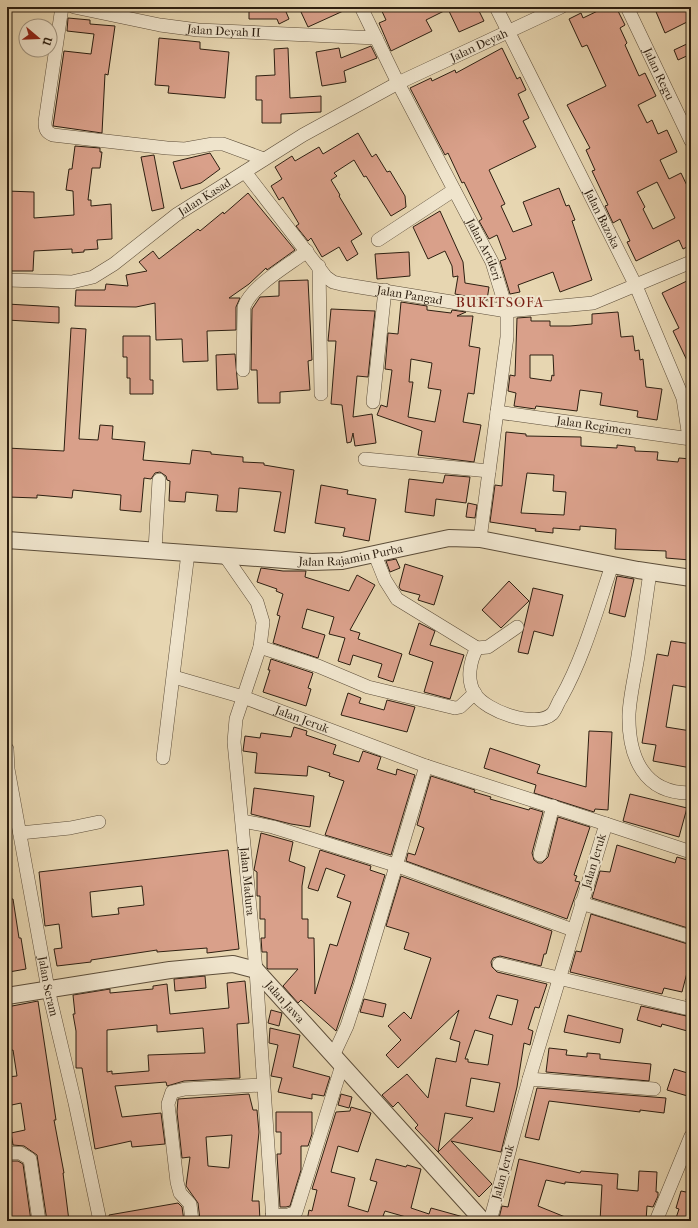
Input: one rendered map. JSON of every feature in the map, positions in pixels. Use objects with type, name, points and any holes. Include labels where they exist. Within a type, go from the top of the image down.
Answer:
[{"type":"street","points":[[62,7],[45,122],[46,130],[49,133],[53,135],[167,148],[185,149],[213,144],[223,144],[264,159]]},
{"type":"street","name":"Jalan Deyah II","points":[[74,7],[160,25],[198,30],[376,38]]},
{"type":"street","name":"Jalan Artileri","points":[[360,7],[492,262],[507,311],[507,337],[480,539]]},
{"type":"street","name":"Jalan Bazoka","points":[[496,7],[636,286],[683,398],[690,438]]},
{"type":"street","name":"Jalan Deyah","points":[[398,83],[561,7]]},
{"type":"street","name":"Jalan Regu","points":[[627,7],[691,140]]},
{"type":"street","name":"Jalan Kasad","points":[[7,280],[72,282],[93,277],[114,264],[176,216],[264,159],[303,135],[398,83]]},
{"type":"street","name":"Jalan Pangad","points":[[245,172],[326,277],[333,282],[507,311],[593,303],[691,262]]},
{"type":"street","points":[[378,240],[454,190]]},
{"type":"street","points":[[243,370],[244,307],[246,301],[253,292],[307,251]]},
{"type":"street","points":[[319,266],[321,394]]},
{"type":"street","points":[[373,402],[385,290]]},
{"type":"street","name":"Jalan Regimen","points":[[497,412],[690,438]]},
{"type":"street","points":[[365,459],[489,471]]},
{"type":"street","points":[[155,550],[159,480]]},
{"type":"street","name":"Jalan Rajamin Purba","points":[[7,540],[312,562],[342,561],[449,538],[480,539],[612,565],[691,578]]},
{"type":"street","points":[[163,758],[188,553]]},
{"type":"street","points":[[375,555],[385,580],[397,599],[477,648],[488,647],[517,627]]},
{"type":"street","name":"Jalan Madura","points":[[224,556],[257,602],[263,622],[260,647],[236,719],[234,742],[243,821],[256,970],[273,1219]]},
{"type":"street","points":[[477,648],[471,659],[470,670],[475,693],[482,701],[513,717],[530,720],[541,719],[552,713],[572,678],[612,565]]},
{"type":"street","points":[[650,572],[629,714],[632,747],[644,774],[655,785],[679,794],[691,793]]},
{"type":"street","points":[[260,647],[318,666],[368,686],[455,708],[460,707],[475,693]]},
{"type":"street","name":"Jalan Jeruk","points":[[174,677],[243,697],[426,766],[606,824],[558,977],[490,1221]]},
{"type":"street","name":"Jalan Seram","points":[[7,749],[8,769],[48,989],[76,1103],[100,1221]]},
{"type":"street","points":[[273,1219],[296,1212],[347,1026],[426,766]]},
{"type":"street","points":[[540,855],[553,806]]},
{"type":"street","points":[[243,821],[273,827],[396,865],[573,930]]},
{"type":"street","points":[[20,833],[70,828],[99,822]]},
{"type":"street","points":[[606,824],[691,852]]},
{"type":"street","points":[[581,903],[691,937]]},
{"type":"street","name":"Jalan Jawa","points":[[7,996],[170,970],[234,964],[256,970],[483,1221]]},
{"type":"street","points":[[499,964],[689,1009]]},
{"type":"street","points":[[529,1079],[654,1089]]},
{"type":"street","points":[[192,1221],[190,1204],[180,1192],[177,1182],[168,1104],[169,1097],[172,1092],[185,1089],[263,1084]]},
{"type":"street","points":[[656,1221],[688,1151],[691,1136]]},
{"type":"street","points":[[7,1153],[20,1153],[30,1158],[38,1221]]},
{"type":"building","points":[[249,7],[284,7],[289,19],[279,24],[277,19],[249,19]]},
{"type":"building","points":[[311,7],[352,7],[308,27],[301,12]]},
{"type":"building","points":[[380,7],[477,7],[484,21],[459,32],[448,9],[426,20],[432,31],[391,51],[379,23],[386,20]]},
{"type":"building","points":[[606,7],[616,7],[625,25],[620,28],[627,43],[625,45],[639,76],[645,73],[656,96],[638,105],[647,123],[652,120],[658,134],[667,130],[677,152],[660,160],[669,179],[681,173],[691,194],[691,245],[683,249],[679,240],[636,261],[627,242],[630,241],[620,219],[613,223],[605,206],[608,205],[592,171],[595,170],[586,150],[590,148],[567,105],[606,86],[587,45],[582,47],[569,19],[581,13],[583,18]],"holes":[[[657,182],[675,218],[653,229],[643,209],[645,207],[637,192]]]},
{"type":"building","points":[[654,7],[691,7],[691,20],[665,33]]},
{"type":"building","points":[[68,18],[90,20],[90,24],[115,26],[108,75],[105,74],[102,133],[53,126],[64,51],[91,54],[94,34],[67,31]]},
{"type":"building","points":[[159,38],[200,42],[200,49],[229,52],[225,98],[168,93],[169,86],[155,85]]},
{"type":"building","points":[[691,42],[691,54],[678,60],[674,50]]},
{"type":"building","points":[[371,46],[377,58],[344,71],[346,82],[322,86],[316,52],[339,48],[341,58]]},
{"type":"building","points":[[288,48],[290,98],[321,96],[321,112],[281,114],[281,123],[262,123],[262,100],[256,100],[256,76],[275,75],[274,49]]},
{"type":"building","points":[[502,48],[517,79],[520,77],[526,90],[518,94],[529,118],[523,121],[536,147],[489,170],[505,204],[501,206],[513,232],[532,225],[523,202],[559,188],[566,206],[569,205],[575,220],[572,221],[592,280],[560,292],[553,272],[518,285],[520,292],[510,294],[500,261],[506,259],[497,235],[489,239],[479,221],[482,219],[464,182],[462,183],[448,153],[445,155],[410,88],[431,78],[432,81],[455,70],[456,73]]},
{"type":"building","points":[[358,133],[372,157],[376,154],[387,172],[390,171],[405,196],[406,207],[391,216],[354,160],[334,173],[337,176],[331,180],[362,234],[351,241],[358,254],[347,261],[339,247],[322,257],[311,238],[308,241],[296,226],[299,224],[283,197],[279,200],[271,186],[282,179],[275,167],[292,156],[295,161],[319,147],[323,154]]},
{"type":"building","points":[[75,146],[100,148],[100,152],[102,152],[100,168],[92,168],[88,200],[91,200],[91,206],[111,204],[112,239],[97,240],[98,249],[84,250],[84,252],[72,253],[72,249],[34,251],[33,271],[7,271],[7,191],[34,192],[34,218],[74,215],[73,191],[66,190],[69,169],[72,169]]},
{"type":"building","points":[[210,153],[220,169],[201,183],[181,189],[173,162]]},
{"type":"building","points":[[154,155],[164,208],[152,211],[141,157]]},
{"type":"building","points":[[248,193],[295,250],[267,270],[266,268],[249,284],[229,298],[240,298],[236,307],[236,330],[207,331],[208,361],[183,362],[182,339],[156,340],[155,303],[136,307],[75,306],[76,290],[105,290],[106,284],[128,286],[126,275],[147,271],[139,262],[153,251],[159,259],[198,229],[200,231],[223,212],[224,214]]},
{"type":"building","points":[[440,211],[463,262],[465,283],[489,287],[487,300],[455,294],[458,276],[453,277],[452,266],[445,251],[428,259],[413,227]]},
{"type":"building","points":[[409,252],[410,276],[377,279],[375,254]]},
{"type":"building","points":[[691,279],[691,369],[673,331],[679,328],[662,293]]},
{"type":"building","points":[[308,280],[312,360],[308,361],[310,390],[280,392],[280,403],[258,403],[257,370],[251,370],[252,309],[260,297],[279,296],[279,281]]},
{"type":"building","points":[[401,302],[427,306],[427,310],[451,313],[452,310],[466,312],[457,316],[473,316],[469,346],[480,348],[474,394],[468,393],[463,422],[481,425],[474,462],[418,455],[422,431],[377,415],[381,405],[387,407],[392,370],[385,369],[388,333],[398,334]],"holes":[[[411,359],[432,363],[428,388],[441,390],[435,422],[408,417],[413,382],[409,382]]]},
{"type":"building","points":[[7,304],[59,307],[59,323],[7,320]]},
{"type":"building","points":[[331,309],[375,311],[368,377],[357,376],[353,417],[372,414],[376,443],[355,446],[353,433],[351,442],[347,443],[342,405],[331,404],[336,341],[328,341]]},
{"type":"building","points":[[618,312],[621,337],[633,336],[635,351],[639,350],[640,360],[643,359],[646,387],[662,389],[657,420],[637,417],[638,411],[600,405],[602,393],[580,390],[577,411],[536,406],[535,409],[514,406],[516,393],[508,391],[510,375],[515,376],[517,318],[531,317],[531,321],[550,321],[550,326],[570,326],[592,324],[592,314]],"holes":[[[530,355],[553,355],[554,376],[552,375],[551,381],[530,378]]]},
{"type":"building","points":[[71,328],[86,329],[79,439],[98,440],[100,425],[113,426],[112,439],[145,442],[143,460],[190,464],[192,450],[211,452],[211,454],[243,457],[243,462],[264,463],[264,465],[294,470],[285,533],[274,531],[281,492],[239,488],[237,512],[216,511],[218,495],[186,492],[185,502],[169,501],[170,481],[167,480],[166,476],[160,472],[155,473],[151,479],[144,478],[141,512],[120,510],[121,495],[73,490],[72,498],[37,495],[37,498],[8,497],[10,468],[7,468],[7,448],[64,451]]},
{"type":"building","points":[[123,336],[150,336],[150,380],[153,380],[153,394],[130,394],[130,378],[127,378],[127,357],[123,357]]},
{"type":"building","points":[[235,354],[238,389],[217,390],[216,355]]},
{"type":"building","points":[[506,432],[526,434],[526,436],[581,437],[581,446],[617,448],[617,445],[635,447],[635,451],[658,452],[657,460],[678,462],[679,458],[691,459],[690,560],[666,558],[666,551],[615,549],[616,529],[580,526],[580,530],[553,528],[553,533],[490,522],[495,485],[502,486]],"holes":[[[527,473],[554,475],[553,491],[566,492],[564,515],[521,513]]]},
{"type":"building","points":[[445,475],[470,477],[466,503],[436,499],[434,516],[405,512],[409,479],[443,483]]},
{"type":"building","points":[[321,485],[348,490],[347,494],[376,499],[369,541],[343,536],[345,528],[315,523]]},
{"type":"building","points":[[468,503],[477,505],[475,518],[466,517]]},
{"type":"building","points":[[396,559],[400,568],[390,572],[386,561]]},
{"type":"building","points":[[405,564],[443,576],[434,605],[418,600],[420,595],[401,590],[399,587]]},
{"type":"building","points":[[261,568],[283,571],[306,571],[305,577],[349,591],[357,575],[375,585],[350,630],[360,633],[358,639],[402,654],[393,682],[378,677],[382,664],[353,655],[350,665],[338,661],[345,638],[329,634],[334,617],[307,609],[302,628],[325,635],[318,658],[273,643],[280,616],[277,615],[283,594],[276,591],[277,589],[257,582]]},
{"type":"building","points":[[617,576],[634,579],[625,617],[609,613]]},
{"type":"building","points":[[509,581],[529,601],[501,628],[482,610]]},
{"type":"building","points":[[533,588],[563,595],[553,636],[534,631],[528,654],[518,652]]},
{"type":"building","points":[[419,623],[435,631],[430,645],[464,655],[450,699],[424,692],[433,662],[409,654]]},
{"type":"building","points":[[671,641],[691,644],[691,688],[673,685],[666,727],[691,731],[691,768],[653,761],[656,745],[642,743],[657,654],[668,656]]},
{"type":"building","points":[[271,659],[313,673],[308,688],[311,689],[306,706],[263,692],[270,670],[268,670]]},
{"type":"building","points":[[348,693],[361,698],[359,703],[384,710],[387,700],[415,707],[407,732],[341,715]]},
{"type":"building","points":[[294,727],[307,731],[306,735],[336,745],[333,754],[359,762],[363,751],[381,757],[377,769],[396,775],[397,769],[415,775],[391,855],[325,835],[344,781],[329,776],[330,773],[308,766],[307,776],[255,773],[257,753],[243,751],[245,736],[260,738],[261,733],[291,737]]},
{"type":"building","points":[[589,731],[612,732],[608,810],[595,809],[594,812],[534,793],[536,785],[484,768],[490,748],[540,765],[537,773],[586,787]]},
{"type":"building","points":[[431,776],[475,790],[474,792],[491,797],[490,799],[529,810],[530,808],[543,812],[532,853],[534,860],[538,863],[542,863],[548,857],[558,817],[590,827],[574,875],[577,876],[575,881],[580,882],[567,919],[406,861],[408,853],[415,855],[424,828],[417,825]]},
{"type":"building","points":[[254,788],[314,796],[310,827],[251,814]]},
{"type":"building","points":[[630,794],[687,808],[679,837],[623,821]]},
{"type":"building","points":[[261,833],[293,842],[289,861],[305,867],[302,886],[302,919],[308,919],[308,938],[314,938],[315,994],[330,944],[337,946],[351,902],[337,897],[345,875],[326,868],[318,891],[308,888],[320,850],[371,866],[370,870],[385,875],[336,1031],[301,1000],[298,1003],[283,986],[298,969],[267,968],[267,952],[262,952],[261,938],[265,938],[265,919],[260,919],[260,896],[257,896],[257,872],[254,870]]},
{"type":"building","points":[[617,845],[675,863],[677,857],[691,861],[691,929],[592,898],[600,871],[610,872]]},
{"type":"building","points":[[228,850],[239,949],[207,953],[207,948],[157,952],[157,950],[91,960],[91,962],[57,966],[54,949],[62,948],[59,924],[45,926],[39,872]],"holes":[[[142,886],[144,905],[118,908],[119,914],[92,917],[90,892]]]},
{"type":"building","points":[[401,876],[552,931],[541,966],[500,956],[493,958],[491,962],[492,967],[497,972],[547,984],[539,1008],[535,1007],[528,1029],[533,1031],[530,1045],[524,1043],[517,1087],[501,1152],[451,1141],[492,1184],[479,1197],[415,1128],[418,1125],[398,1102],[393,1107],[382,1095],[407,1074],[428,1098],[436,1058],[456,1062],[460,1042],[450,1039],[459,1010],[398,1068],[386,1055],[401,1040],[388,1026],[404,1012],[411,1019],[431,958],[404,949],[409,933],[386,926]],"holes":[[[497,995],[518,1000],[512,1025],[489,1018]],[[475,1030],[493,1035],[488,1065],[468,1062],[468,1059],[465,1059]],[[471,1078],[500,1083],[494,1112],[466,1106]],[[445,1113],[473,1118],[438,1152]]]},
{"type":"building","points":[[7,899],[13,899],[19,938],[21,938],[26,969],[9,972],[7,960]]},
{"type":"building","points":[[591,914],[691,945],[691,966],[689,965],[682,992],[664,988],[662,994],[570,972],[576,951],[581,952]]},
{"type":"building","points":[[205,976],[206,988],[175,991],[174,979]]},
{"type":"building","points":[[245,981],[249,1023],[237,1024],[240,1078],[184,1081],[167,1086],[166,1082],[115,1086],[122,1117],[161,1113],[165,1144],[132,1147],[131,1141],[95,1149],[82,1068],[76,1068],[76,1031],[73,1014],[75,1014],[73,995],[110,989],[110,993],[153,989],[153,986],[167,984],[170,1014],[229,1008],[227,983]],"holes":[[[157,1025],[157,1032],[203,1028],[205,1053],[148,1055],[149,1071],[112,1074],[112,1071],[107,1072],[107,1030]]]},
{"type":"building","points":[[688,993],[691,994],[691,1001],[686,1000]]},
{"type":"building","points":[[364,999],[386,1004],[383,1017],[360,1012]]},
{"type":"building","points":[[38,1001],[56,1120],[54,1120],[64,1173],[69,1221],[47,1221],[37,1155],[24,1146],[13,1145],[11,1133],[25,1130],[21,1103],[7,1106],[7,1077],[17,1076],[13,1050],[7,1051],[7,1007]]},
{"type":"building","points":[[641,1006],[691,1017],[691,1032],[662,1024],[661,1027],[637,1020]]},
{"type":"building","points":[[271,1010],[282,1013],[279,1026],[268,1023]]},
{"type":"building","points":[[568,1015],[623,1029],[620,1043],[564,1032]]},
{"type":"building","points":[[270,1028],[300,1035],[293,1067],[330,1077],[324,1096],[312,1094],[312,1099],[278,1092],[282,1078],[271,1076],[278,1045],[269,1043]]},
{"type":"building","points":[[549,1048],[567,1050],[566,1055],[587,1057],[587,1053],[600,1054],[600,1059],[651,1064],[649,1081],[546,1072]]},
{"type":"building","points":[[674,1069],[691,1074],[691,1097],[667,1090]]},
{"type":"building","points":[[537,1088],[666,1098],[664,1113],[640,1110],[640,1112],[549,1101],[539,1140],[525,1137]]},
{"type":"building","points":[[249,1094],[253,1110],[257,1110],[259,1132],[252,1201],[259,1201],[260,1221],[200,1220],[198,1203],[186,1186],[190,1157],[182,1158],[177,1112],[178,1099]],"holes":[[[232,1135],[229,1168],[208,1166],[206,1137]]]},
{"type":"building","points":[[341,1094],[352,1097],[349,1108],[338,1105]]},
{"type":"building","points":[[351,1107],[371,1113],[358,1152],[338,1146],[331,1172],[355,1178],[348,1206],[368,1212],[377,1182],[370,1180],[376,1159],[406,1167],[407,1165],[421,1169],[411,1208],[429,1214],[431,1208],[467,1218],[467,1221],[412,1221],[413,1219],[385,1211],[383,1216],[391,1218],[391,1221],[307,1221],[309,1210],[312,1211],[317,1190],[312,1189],[336,1112],[350,1111]]},
{"type":"building","points":[[276,1112],[312,1112],[312,1134],[308,1146],[301,1146],[301,1170],[290,1206],[286,1207],[280,1207],[277,1154],[281,1154],[281,1132],[276,1132]]},
{"type":"building","points":[[519,1159],[580,1173],[581,1171],[618,1174],[617,1189],[638,1191],[639,1171],[657,1172],[656,1192],[658,1192],[658,1196],[653,1207],[647,1206],[646,1221],[600,1221],[602,1185],[565,1182],[565,1184],[546,1180],[538,1206],[575,1221],[509,1221],[499,1218],[502,1206],[508,1207]]},
{"type":"building","points":[[7,1161],[18,1161],[23,1164],[31,1221],[7,1221]]},
{"type":"building","points":[[681,1191],[691,1193],[691,1221],[675,1221],[679,1209],[676,1208]]},
{"type":"building","points":[[178,1203],[182,1207],[184,1221],[110,1221],[109,1215]]},
{"type":"district","name":"BUKITSOFA","points":[[500,302]]}]
